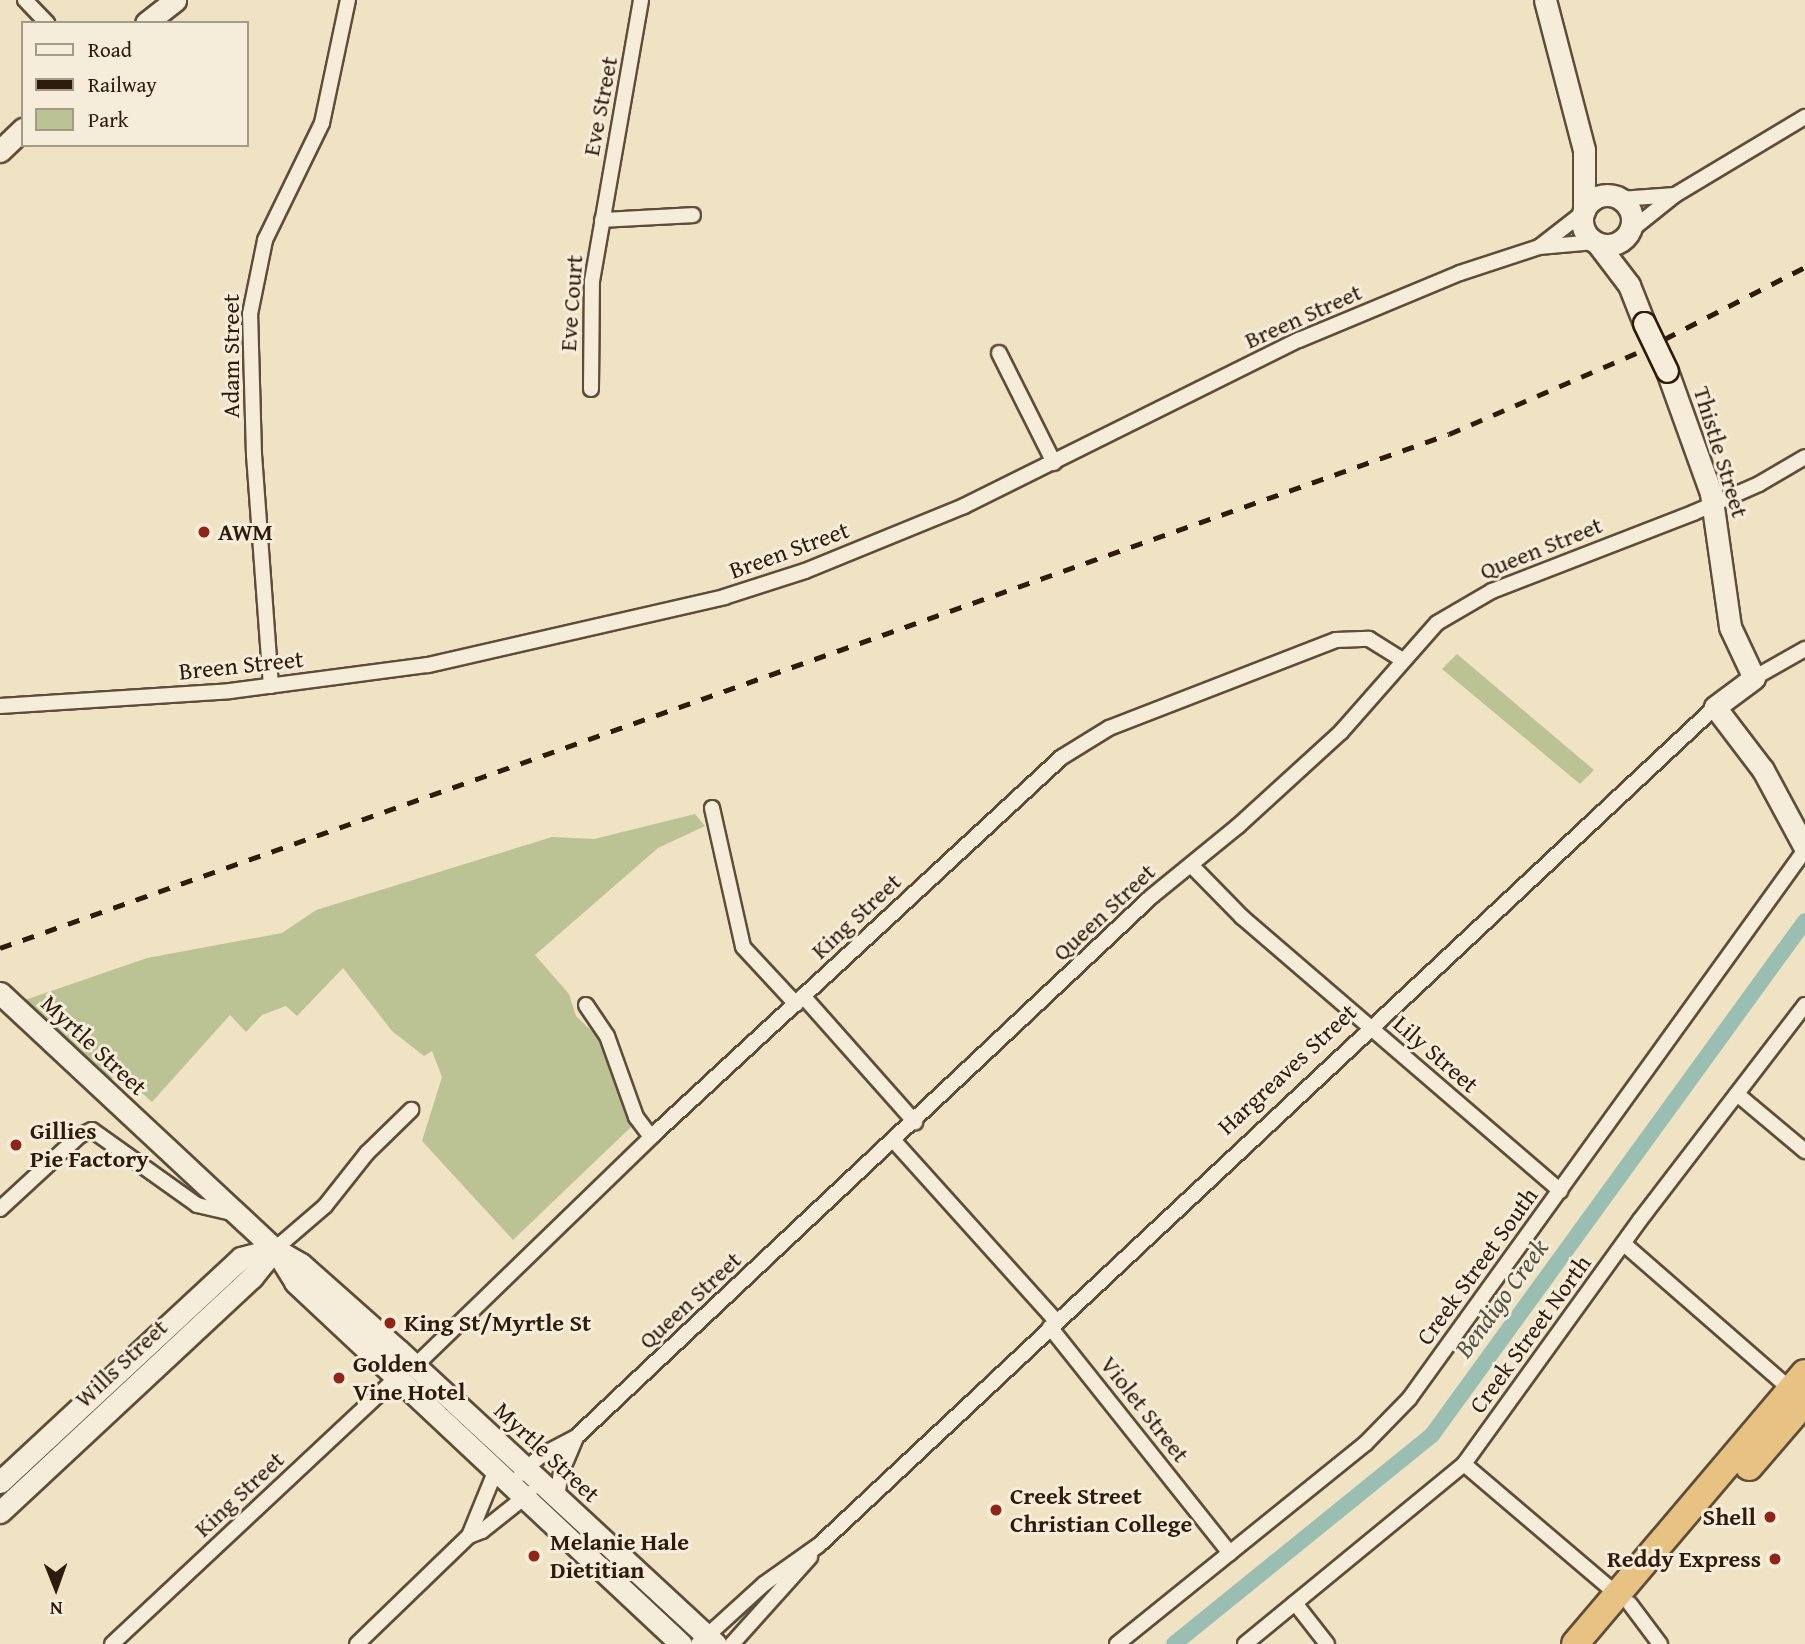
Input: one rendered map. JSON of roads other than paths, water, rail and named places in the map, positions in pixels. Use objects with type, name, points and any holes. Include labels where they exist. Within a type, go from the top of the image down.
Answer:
[{"type":"highway","points":[[1595,1644],[1624,1600],[1802,1394]]},
{"type":"highway","points":[[1574,1644],[1624,1600]]},
{"type":"main road","points":[[149,21],[175,0]]},
{"type":"main road","points":[[1545,0],[1584,150],[1584,229],[1596,243],[1618,243],[1630,232],[1632,217],[1584,150]]},
{"type":"main road","points":[[0,151],[21,131]]},
{"type":"main road","points":[[1584,211],[1595,199],[1619,198]]},
{"type":"main road","name":"Thistle Street","points":[[1629,285],[1630,232]]},
{"type":"main road","name":"Thistle Street","points":[[1596,243],[1629,285],[1667,371],[1713,504],[1730,627],[1754,678]]},
{"type":"main road","name":"Hargreaves Street","points":[[1715,707],[1754,678]]},
{"type":"main road","points":[[1715,707],[1763,770],[1802,844]]},
{"type":"main road","name":"Myrtle Street","points":[[0,993],[275,1249],[301,1264],[406,1371],[520,1480],[681,1644]]},
{"type":"main road","name":"Wills Street","points":[[0,1482],[241,1258],[275,1249]]},
{"type":"main road","name":"Wills Street","points":[[0,1512],[252,1277],[275,1249]]},
{"type":"main road","name":"Myrtle Street","points":[[406,1371],[520,1480],[557,1497],[707,1641]]},
{"type":"street","points":[[25,0],[45,21]]},
{"type":"street","name":"Adam Street","points":[[271,686],[254,455],[250,314],[265,240],[322,123],[348,0]]},
{"type":"street","name":"Eve Street","points":[[602,220],[641,0]]},
{"type":"street","points":[[1630,232],[1675,195],[1805,117]]},
{"type":"street","points":[[1619,198],[1675,195]]},
{"type":"street","name":"Breen Street","points":[[1539,247],[1584,211]]},
{"type":"street","points":[[602,220],[693,215]]},
{"type":"street","name":"Eve Court","points":[[591,389],[589,314],[602,220]]},
{"type":"street","name":"Breen Street","points":[[0,706],[271,686],[463,659],[724,597],[804,571],[964,506],[1299,340],[1460,273],[1539,247],[1596,243]]},
{"type":"street","points":[[999,353],[1054,463]]},
{"type":"street","points":[[1713,504],[1805,457]]},
{"type":"street","name":"Queen Street","points":[[357,1644],[469,1536],[520,1480],[576,1437],[915,1122],[1151,897],[1342,732],[1437,623],[1492,590],[1713,504]]},
{"type":"street","name":"King Street","points":[[112,1644],[1042,773],[1087,741],[1336,640],[1369,639],[1402,660]]},
{"type":"street","name":"Hargreaves Street","points":[[1754,678],[1805,649]]},
{"type":"street","name":"Hargreaves Street","points":[[707,1641],[764,1584],[819,1545],[1715,707]]},
{"type":"street","points":[[712,808],[743,947],[799,1000],[915,1122]]},
{"type":"street","name":"Creek Street South","points":[[1116,1644],[1366,1443],[1403,1406],[1783,882],[1802,844]]},
{"type":"street","name":"Lily Street","points":[[1191,865],[1242,918],[1560,1191]]},
{"type":"street","points":[[586,1005],[607,1036],[636,1117],[652,1137]]},
{"type":"street","name":"Creek Street North","points":[[1245,1644],[1464,1464],[1805,1005]]},
{"type":"street","points":[[1737,1094],[1805,1150]]},
{"type":"street","name":"Wills Street","points":[[275,1249],[325,1206],[367,1153],[411,1110]]},
{"type":"street","points":[[0,1209],[82,1133],[92,1130],[105,1135],[202,1208],[237,1214]]},
{"type":"street","name":"Violet Street","points":[[894,1141],[1053,1324],[1230,1553]]},
{"type":"street","points":[[1625,1244],[1802,1394]]},
{"type":"street","name":"Queen Street","points":[[557,1497],[561,1472],[576,1437]]},
{"type":"street","points":[[1464,1464],[1624,1600],[1660,1644]]},
{"type":"street","name":"Queen Street","points":[[469,1536],[520,1480]]},
{"type":"street","name":"Hargreaves Street","points":[[732,1644],[777,1598],[819,1545]]},
{"type":"street","points":[[1295,1604],[1327,1644]]},
{"type":"waterway","name":"Bendigo Creek","points":[[1174,1644],[1432,1435],[1805,921]]},
{"type":"railway","points":[[0,948],[1449,434],[1643,350],[1805,267]]},
{"type":"place","name":"AWM","points":[[204,532]]},
{"type":"place","name":"Gillies Pie Factory","points":[[16,1145]]},
{"type":"place","name":"King St/Myrtle St","points":[[390,1323]]},
{"type":"place","name":"Golden Vine Hotel","points":[[339,1378]]},
{"type":"place","name":"Creek Street Christian College","points":[[996,1510]]},
{"type":"place","name":"Shell","points":[[1770,1517]]},
{"type":"place","name":"Melanie Hale Dietitian","points":[[534,1556]]},
{"type":"place","name":"Reddy Express","points":[[1775,1559]]}]
